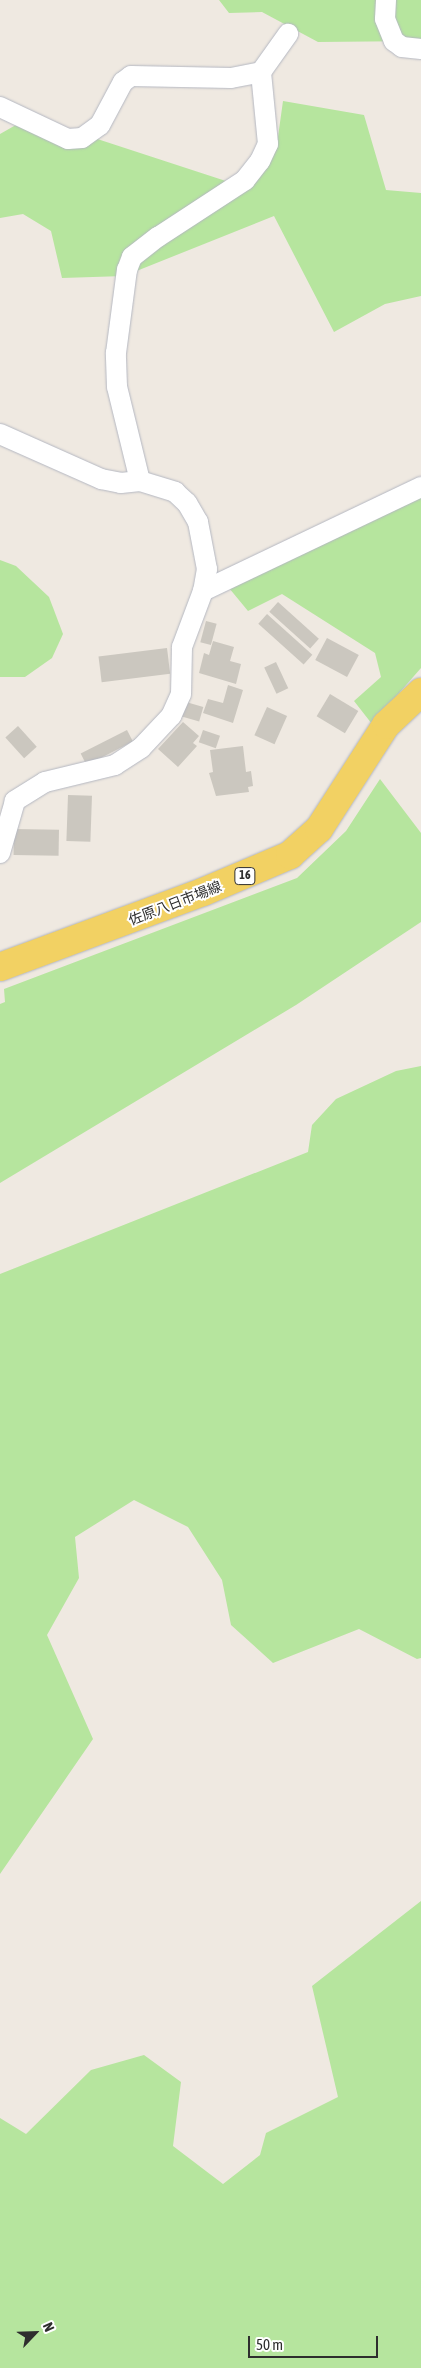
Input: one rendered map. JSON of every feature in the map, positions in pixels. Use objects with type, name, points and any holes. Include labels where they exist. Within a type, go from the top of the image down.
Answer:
[{"type":"main road","name":"佐原八日市場線","points":[[0,967],[203,892],[290,855],[319,829],[386,724],[421,692]]},
{"type":"street","points":[[386,0],[385,19],[394,41],[402,47],[421,49]]},
{"type":"street","points":[[140,481],[117,387],[116,353],[126,270],[139,252],[245,180],[260,161],[268,144],[261,72],[288,34]]},
{"type":"street","points":[[0,107],[68,139],[82,138],[100,125],[123,82],[131,76],[230,78],[261,72]]},
{"type":"street","points":[[0,434],[16,439],[101,479],[121,483],[140,481],[174,492],[187,503],[198,522],[207,569],[203,591],[182,647],[181,694],[171,716],[141,748],[115,765],[45,782],[15,800],[0,853]]},
{"type":"street","points":[[203,591],[421,487]]},
{"type":"green space","points":[[219,0],[421,0],[421,41],[318,42],[262,12],[229,13]]},
{"type":"green space","points":[[283,101],[364,115],[386,190],[421,193],[421,296],[385,304],[334,332],[274,216],[124,276],[62,278],[51,231],[23,214],[0,218],[0,134],[30,117],[235,184],[277,144]]},
{"type":"green space","points":[[421,495],[421,668],[372,724],[354,701],[381,677],[375,653],[282,594],[248,611],[229,588]]},
{"type":"green space","points":[[0,560],[16,566],[49,597],[63,634],[52,658],[25,677],[0,677]]},
{"type":"green space","points":[[380,779],[421,833],[421,922],[296,1005],[0,1183],[0,1004],[5,1002],[4,989],[297,878],[346,831]]},
{"type":"green space","points":[[421,1066],[421,1658],[417,1659],[359,1629],[273,1663],[231,1625],[222,1580],[188,1527],[134,1500],[75,1537],[79,1578],[47,1635],[93,1739],[0,1874],[0,1274],[308,1152],[312,1125],[336,1099],[396,1071]]},
{"type":"green space","points":[[421,1901],[421,2368],[0,2368],[0,2118],[26,2134],[91,2070],[144,2055],[181,2082],[173,2146],[223,2184],[260,2155],[266,2133],[338,2097],[312,1986]]},
{"type":"building","points":[[278,602],[319,639],[310,648],[269,612]]},
{"type":"building","points":[[267,614],[312,655],[304,664],[258,624]]},
{"type":"building","points":[[206,621],[217,624],[211,645],[200,642]]},
{"type":"building","points":[[327,638],[359,655],[347,677],[315,660]]},
{"type":"building","points":[[213,641],[234,647],[230,661],[241,664],[236,684],[199,673],[204,653],[209,655]]},
{"type":"building","points":[[167,648],[170,674],[102,682],[99,656]]},
{"type":"building","points":[[276,662],[288,688],[276,694],[264,667]]},
{"type":"building","points":[[228,685],[243,690],[233,723],[203,713],[208,699],[223,703]]},
{"type":"building","points":[[330,694],[358,711],[345,733],[317,716]]},
{"type":"building","points":[[186,702],[203,707],[199,721],[182,716]]},
{"type":"building","points":[[267,707],[287,716],[274,744],[254,735]]},
{"type":"building","points":[[183,722],[199,736],[193,743],[197,746],[178,767],[158,749]]},
{"type":"building","points":[[18,726],[37,747],[24,758],[5,737]]},
{"type":"building","points":[[127,730],[133,742],[87,765],[81,754]]},
{"type":"building","points":[[203,730],[220,736],[216,748],[199,742]]},
{"type":"building","points":[[243,746],[246,772],[251,771],[253,786],[248,787],[249,792],[216,796],[209,773],[213,772],[210,750]]},
{"type":"building","points":[[68,795],[92,796],[90,842],[66,841]]},
{"type":"building","points":[[14,829],[59,830],[59,856],[14,855]]}]
